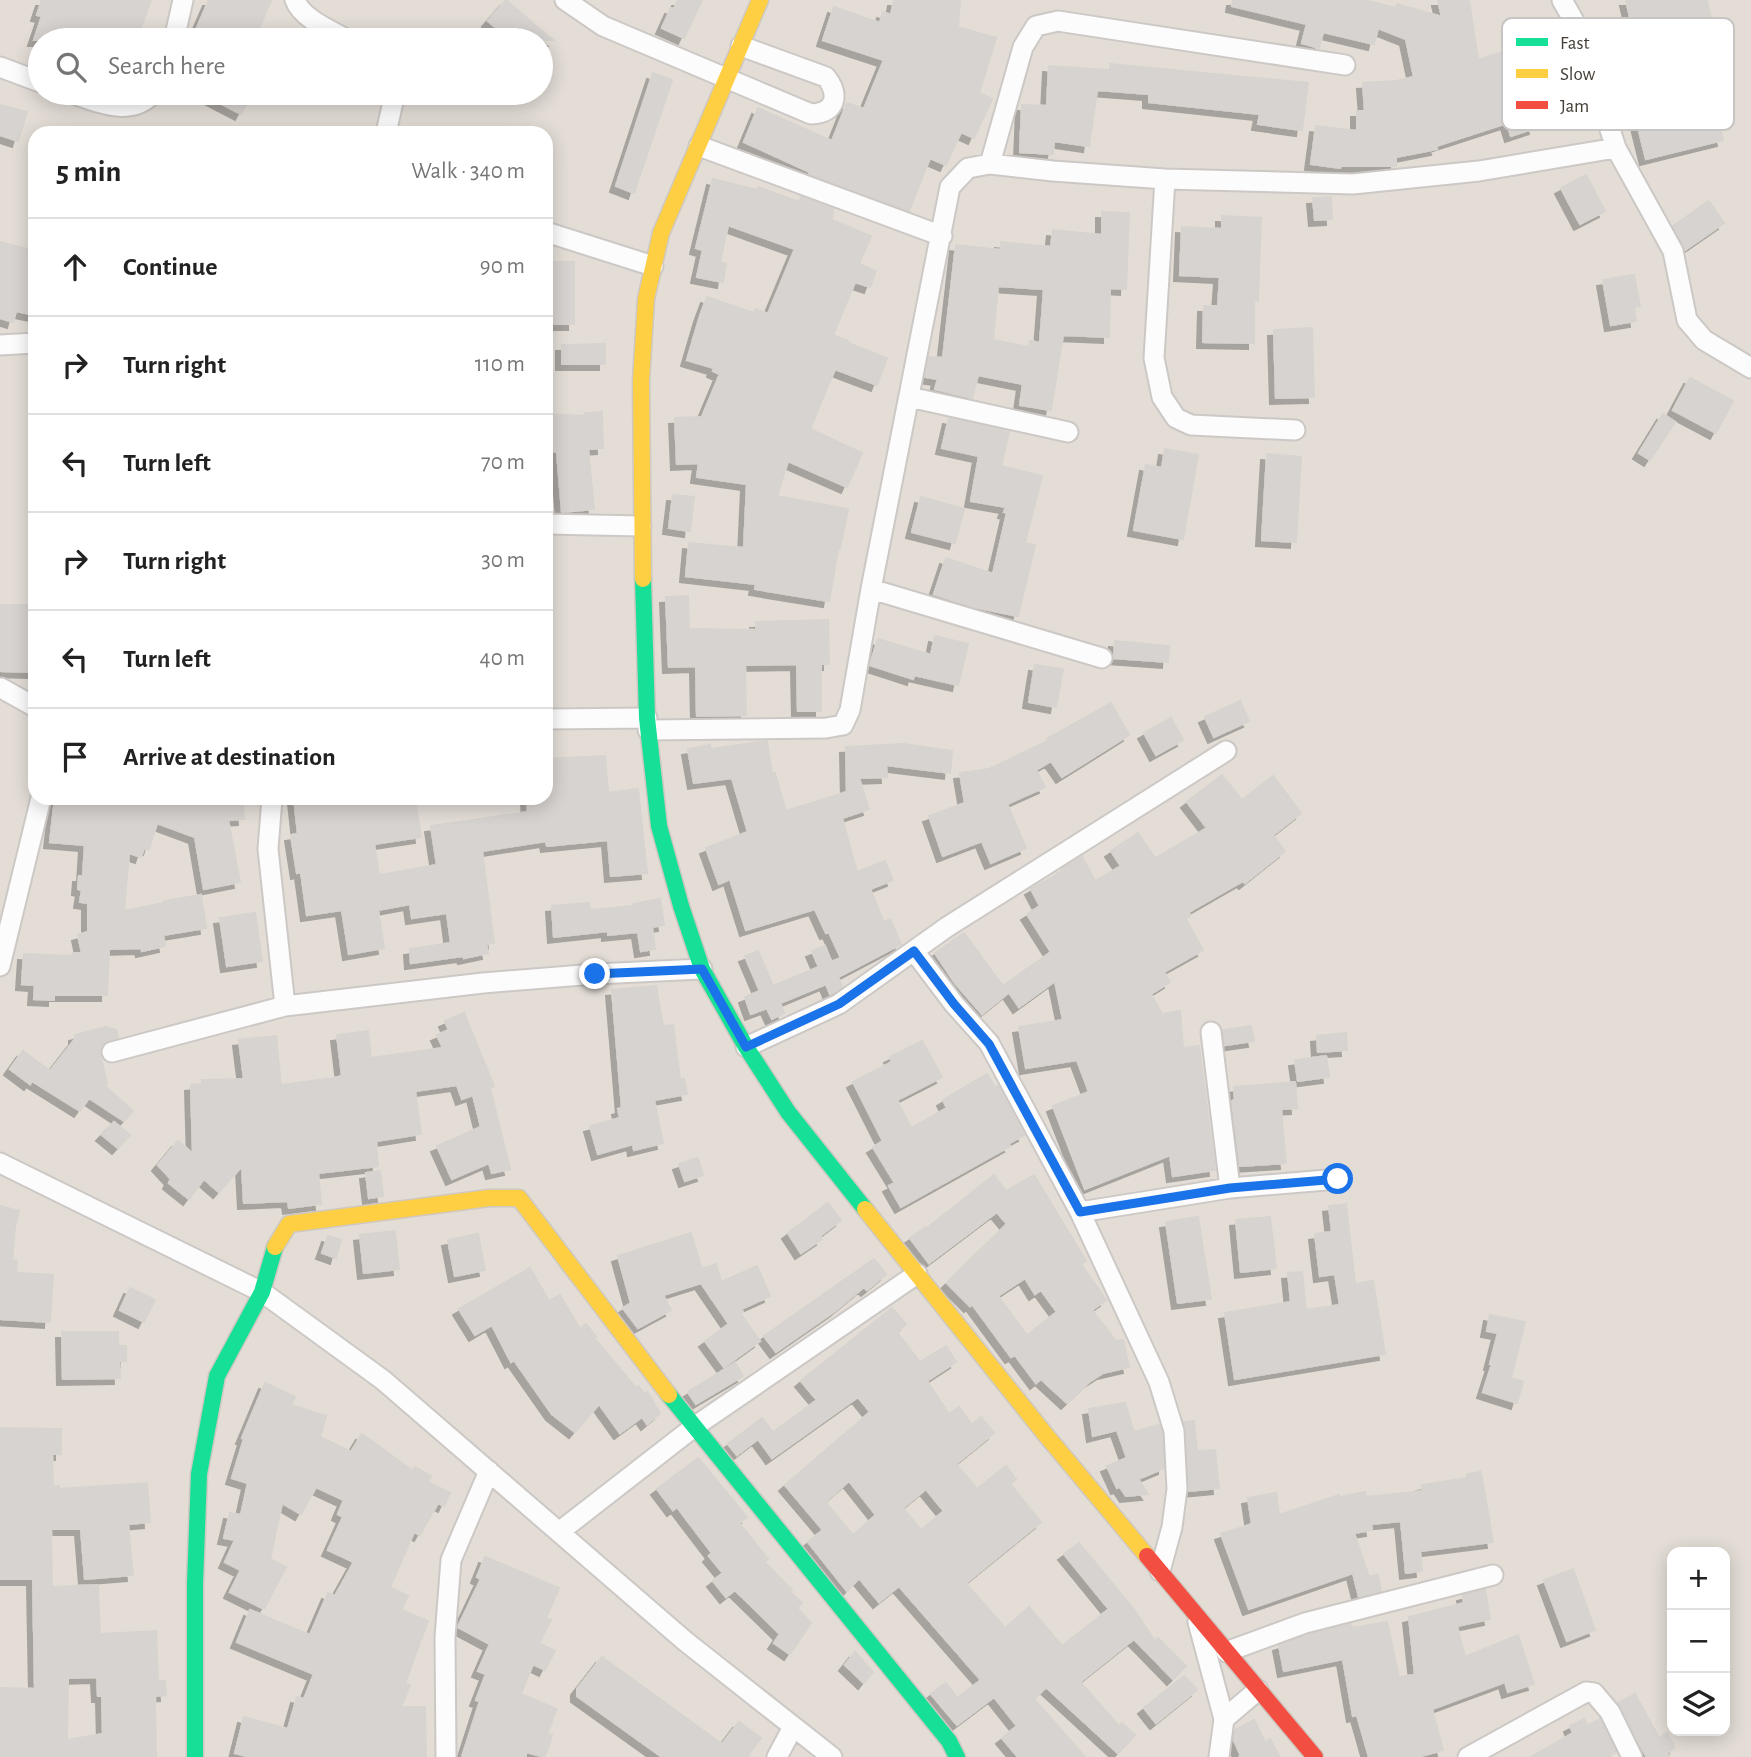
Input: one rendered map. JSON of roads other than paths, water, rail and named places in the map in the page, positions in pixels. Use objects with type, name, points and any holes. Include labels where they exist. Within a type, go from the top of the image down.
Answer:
[{"type":"street","points":[[177,28],[183,0]]},
{"type":"street","points":[[295,0],[296,5],[327,28]]},
{"type":"street","points":[[565,0],[603,26],[811,114],[823,113],[831,107],[834,95],[832,85],[826,77],[741,46]]},
{"type":"street","points":[[760,0],[661,233],[646,299],[641,381],[641,526],[648,724],[659,826],[681,906],[702,969],[746,1047],[788,1112],[1045,1434],[1315,1757]]},
{"type":"street","points":[[1562,0],[1572,18]]},
{"type":"street","points":[[990,164],[1023,47],[1036,26],[1058,21],[1345,65]]},
{"type":"street","points":[[0,68],[28,78]]},
{"type":"street","points":[[111,105],[121,108],[130,105]]},
{"type":"street","points":[[388,126],[392,105]]},
{"type":"street","points":[[1610,130],[1616,148],[1673,251],[1687,320],[1704,340],[1751,368]]},
{"type":"street","points":[[699,146],[942,236]]},
{"type":"street","points":[[553,719],[826,729],[843,725],[850,710],[950,187],[968,168],[990,164],[1165,179],[1353,184],[1479,171],[1616,148]]},
{"type":"street","points":[[1165,179],[1154,358],[1162,397],[1176,418],[1191,425],[1294,430]]},
{"type":"street","points":[[553,234],[653,266]]},
{"type":"street","points":[[0,345],[28,343]]},
{"type":"street","points":[[909,397],[1068,432]]},
{"type":"street","points":[[553,524],[641,526]]},
{"type":"street","points":[[871,589],[1102,659]]},
{"type":"street","points":[[1,688],[28,703]]},
{"type":"street","points":[[746,1047],[839,1004],[947,927],[1226,751]]},
{"type":"street","points":[[0,966],[39,805]]},
{"type":"street","points":[[271,805],[268,849],[285,1006]]},
{"type":"street","points":[[914,951],[954,1004],[989,1044],[1080,1212],[1159,1382],[1174,1431],[1177,1489],[1172,1527],[1160,1571]]},
{"type":"street","points":[[112,1052],[285,1006],[508,981],[702,969]]},
{"type":"street","points":[[1211,1032],[1230,1188]]},
{"type":"street","points":[[0,1163],[262,1292],[383,1380],[685,1641],[832,1757]]},
{"type":"street","points":[[1080,1212],[1230,1188],[1338,1179]]},
{"type":"street","points":[[195,1757],[195,1584],[199,1475],[217,1376],[262,1292],[277,1241],[289,1224],[489,1199],[519,1198],[694,1427],[949,1741],[957,1757]]},
{"type":"street","points":[[559,1532],[694,1427],[917,1274]]},
{"type":"street","points":[[446,1757],[445,1637],[451,1560],[489,1471]]},
{"type":"street","points":[[1226,1652],[1305,1623],[1493,1575]]},
{"type":"street","points":[[1197,1618],[1224,1719],[1219,1757]]},
{"type":"street","points":[[1224,1719],[1258,1689]]},
{"type":"street","points":[[1468,1757],[1586,1692],[1594,1693],[1610,1712],[1632,1757]]},
{"type":"street","points":[[777,1757],[793,1727]]}]
